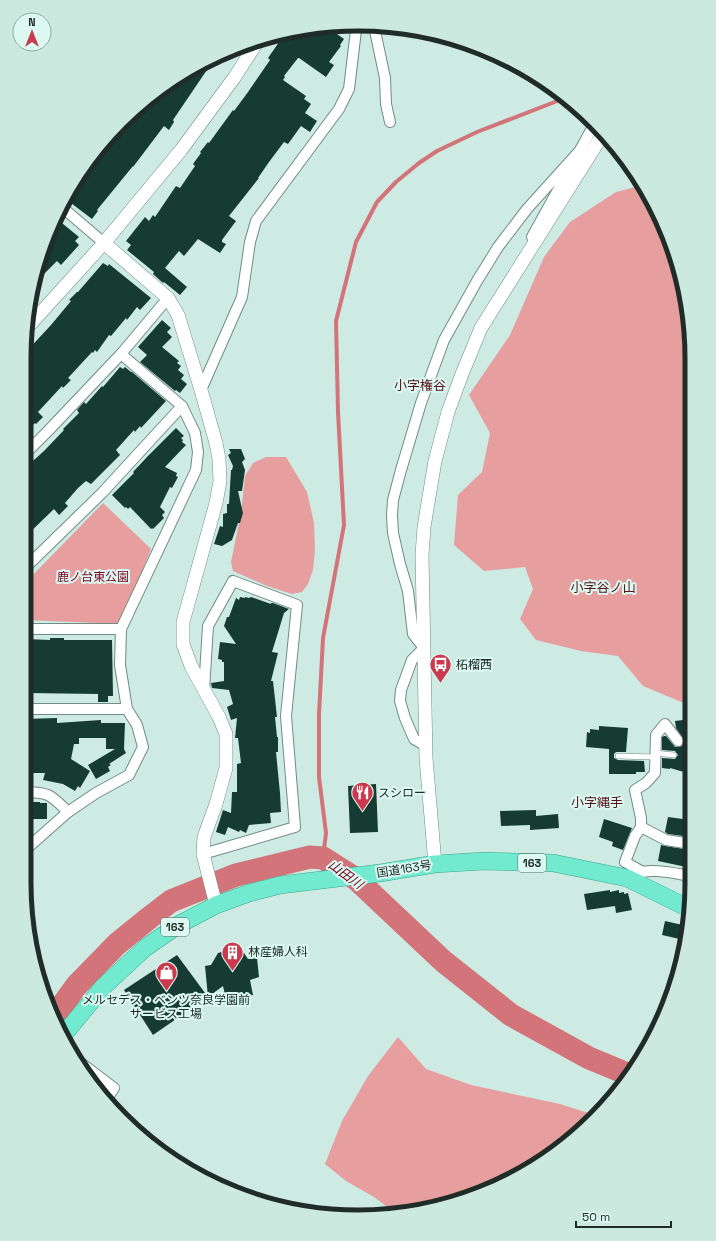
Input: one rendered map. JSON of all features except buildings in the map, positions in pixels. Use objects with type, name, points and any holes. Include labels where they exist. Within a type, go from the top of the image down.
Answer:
[{"type":"highway","name":"国道163号","points":[[66,1030],[103,986],[146,948],[178,926],[214,898],[249,893],[280,885],[380,873],[435,864],[484,861],[553,863],[634,875],[684,905]]},
{"type":"street","points":[[201,390],[242,297],[250,242],[256,221],[339,109],[349,89],[356,31]]},
{"type":"street","points":[[375,32],[385,78],[386,104],[390,122]]},
{"type":"street","points":[[33,321],[104,243],[185,144],[234,78],[254,48]]},
{"type":"street","points":[[511,280],[523,252],[592,130]]},
{"type":"street","points":[[435,864],[426,746],[422,555],[424,527],[435,461],[448,412],[481,328],[601,139]]},
{"type":"street","points":[[424,648],[413,634],[408,591],[400,564],[392,515],[393,500],[421,403],[444,340],[498,247],[527,209],[582,148]]},
{"type":"street","points":[[66,211],[168,298],[178,315],[216,443],[219,459],[220,481],[216,503],[183,622],[183,644],[191,666],[219,717],[226,734],[226,768],[216,804],[204,837],[203,854],[214,898]]},
{"type":"street","points":[[31,448],[121,354],[168,298]]},
{"type":"street","points":[[31,845],[68,812],[96,793],[129,775],[143,747],[137,725],[127,709],[120,665],[121,629],[196,470],[198,452],[195,433],[182,406],[121,354]]},
{"type":"street","points":[[31,562],[102,493],[182,406]]},
{"type":"street","points":[[203,854],[295,827],[286,716],[297,605],[233,581],[208,626],[204,690]]},
{"type":"street","points":[[31,628],[121,629]]},
{"type":"street","points":[[424,648],[412,660],[401,690],[400,701],[414,739],[426,746]]},
{"type":"street","points":[[31,709],[127,709]]},
{"type":"street","points":[[678,741],[665,724],[656,735],[655,773],[646,783],[635,790],[641,818],[641,827],[635,836],[625,862],[634,875],[668,872],[685,875]]},
{"type":"street","points":[[31,792],[39,792],[53,797],[68,812]]},
{"type":"street","points":[[641,827],[666,840],[685,843]]},
{"type":"street","points":[[90,1071],[114,1088],[109,1095]]},
{"type":"lane","points":[[618,756],[674,755]]},
{"type":"green space","points":[[636,187],[651,213],[668,253],[679,294],[682,315],[685,358],[685,704],[643,686],[618,656],[581,651],[536,640],[520,619],[533,589],[525,567],[484,571],[454,545],[458,495],[482,472],[490,433],[469,395],[510,335],[544,257],[570,222],[616,192]]},
{"type":"green space","points":[[266,457],[286,457],[307,492],[314,523],[315,550],[313,570],[308,584],[302,592],[292,594],[267,586],[233,571],[231,562],[241,513],[245,476],[253,463]]},
{"type":"green space","name":"鹿ノ台東公園","points":[[103,503],[151,549],[121,624],[31,620],[31,577]]},
{"type":"green space","points":[[398,1037],[426,1069],[471,1085],[560,1104],[590,1113],[574,1129],[540,1155],[503,1176],[463,1193],[443,1199],[422,1204],[389,1208],[374,1197],[346,1181],[325,1164],[342,1121],[368,1076]]},
{"type":"waterway","points":[[323,858],[326,833],[319,777],[319,714],[323,638],[344,525],[338,412],[336,321],[356,242],[377,202],[396,182],[419,163],[437,151],[477,132],[559,100]]},
{"type":"waterway","name":"山田川","points":[[58,1011],[77,985],[117,944],[171,901],[236,875],[310,857],[323,858],[356,879],[443,961],[511,1015],[589,1058],[624,1073]]},
{"type":"place","name":"柘榴西","points":[[440,684]]},
{"type":"place","name":"スシロー","points":[[363,812]]},
{"type":"place","name":"林産婦人科","points":[[232,972]]},
{"type":"place","name":"メルセデス・ベンツ奈良学園前 サービス工場","points":[[166,992]]},
{"type":"district","name":"小字権谷","points":[[420,385]]},
{"type":"district","name":"小字谷ノ山","points":[[603,587]]},
{"type":"district","name":"小字縄手","points":[[597,802]]}]
